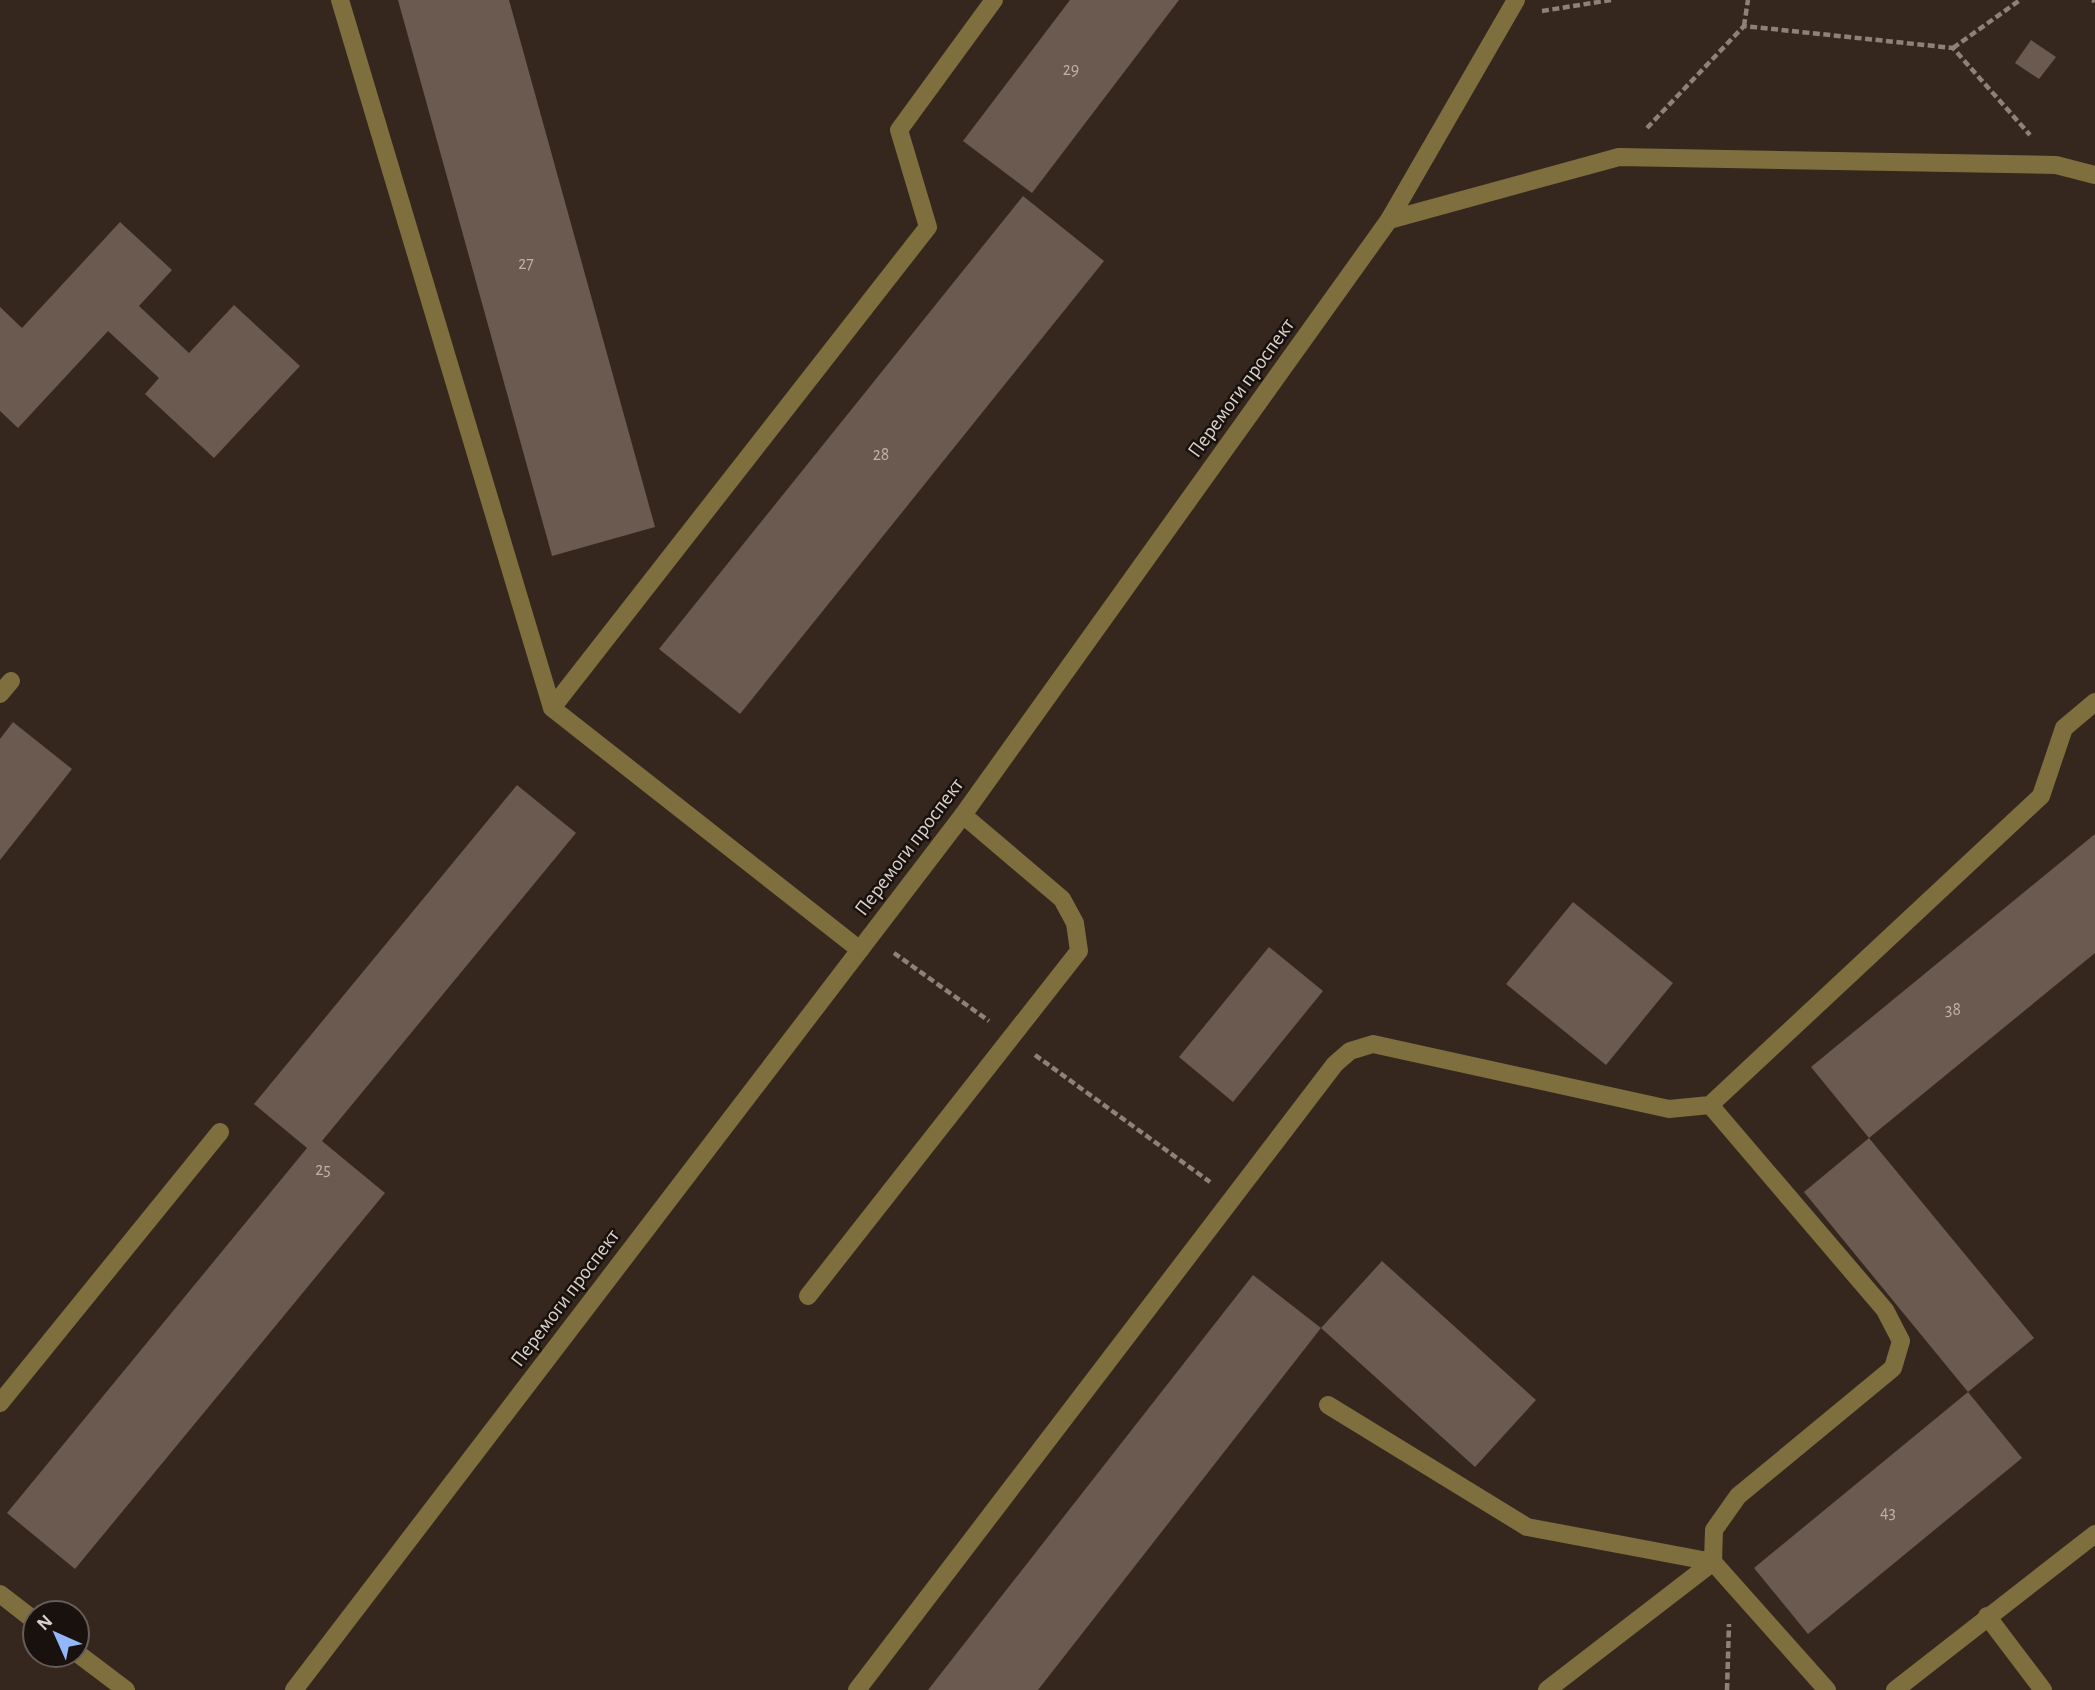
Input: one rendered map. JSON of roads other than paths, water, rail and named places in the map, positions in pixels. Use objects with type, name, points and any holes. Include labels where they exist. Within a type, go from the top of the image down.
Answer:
[{"type":"street","points":[[340,0],[552,708],[865,943]]},
{"type":"street","points":[[552,708],[928,227],[899,130],[994,0]]},
{"type":"street","name":"Перемоги проспект","points":[[294,1690],[963,815],[1389,220],[1512,8]]},
{"type":"street","points":[[1389,220],[1619,157],[2056,165],[2095,175]]},
{"type":"street","points":[[857,1690],[1335,1064],[1350,1051],[1373,1044],[1669,1110],[1710,1105],[2041,796],[2064,728],[2095,702]]},
{"type":"street","points":[[808,1296],[1079,951],[1075,923],[1062,899],[963,815]]},
{"type":"street","points":[[1710,1105],[1885,1310],[1901,1341],[1893,1368],[1738,1496],[1714,1530],[1713,1562]]},
{"type":"street","points":[[0,1403],[220,1132]]},
{"type":"street","points":[[1328,1405],[1527,1527],[1713,1562],[1826,1690]]},
{"type":"street","points":[[1895,1690],[2095,1534]]},
{"type":"street","points":[[1547,1690],[1713,1562]]},
{"type":"street","points":[[0,1594],[21,1610]]},
{"type":"street","points":[[1987,1616],[2043,1690]]},
{"type":"street","points":[[91,1664],[126,1690]]}]
